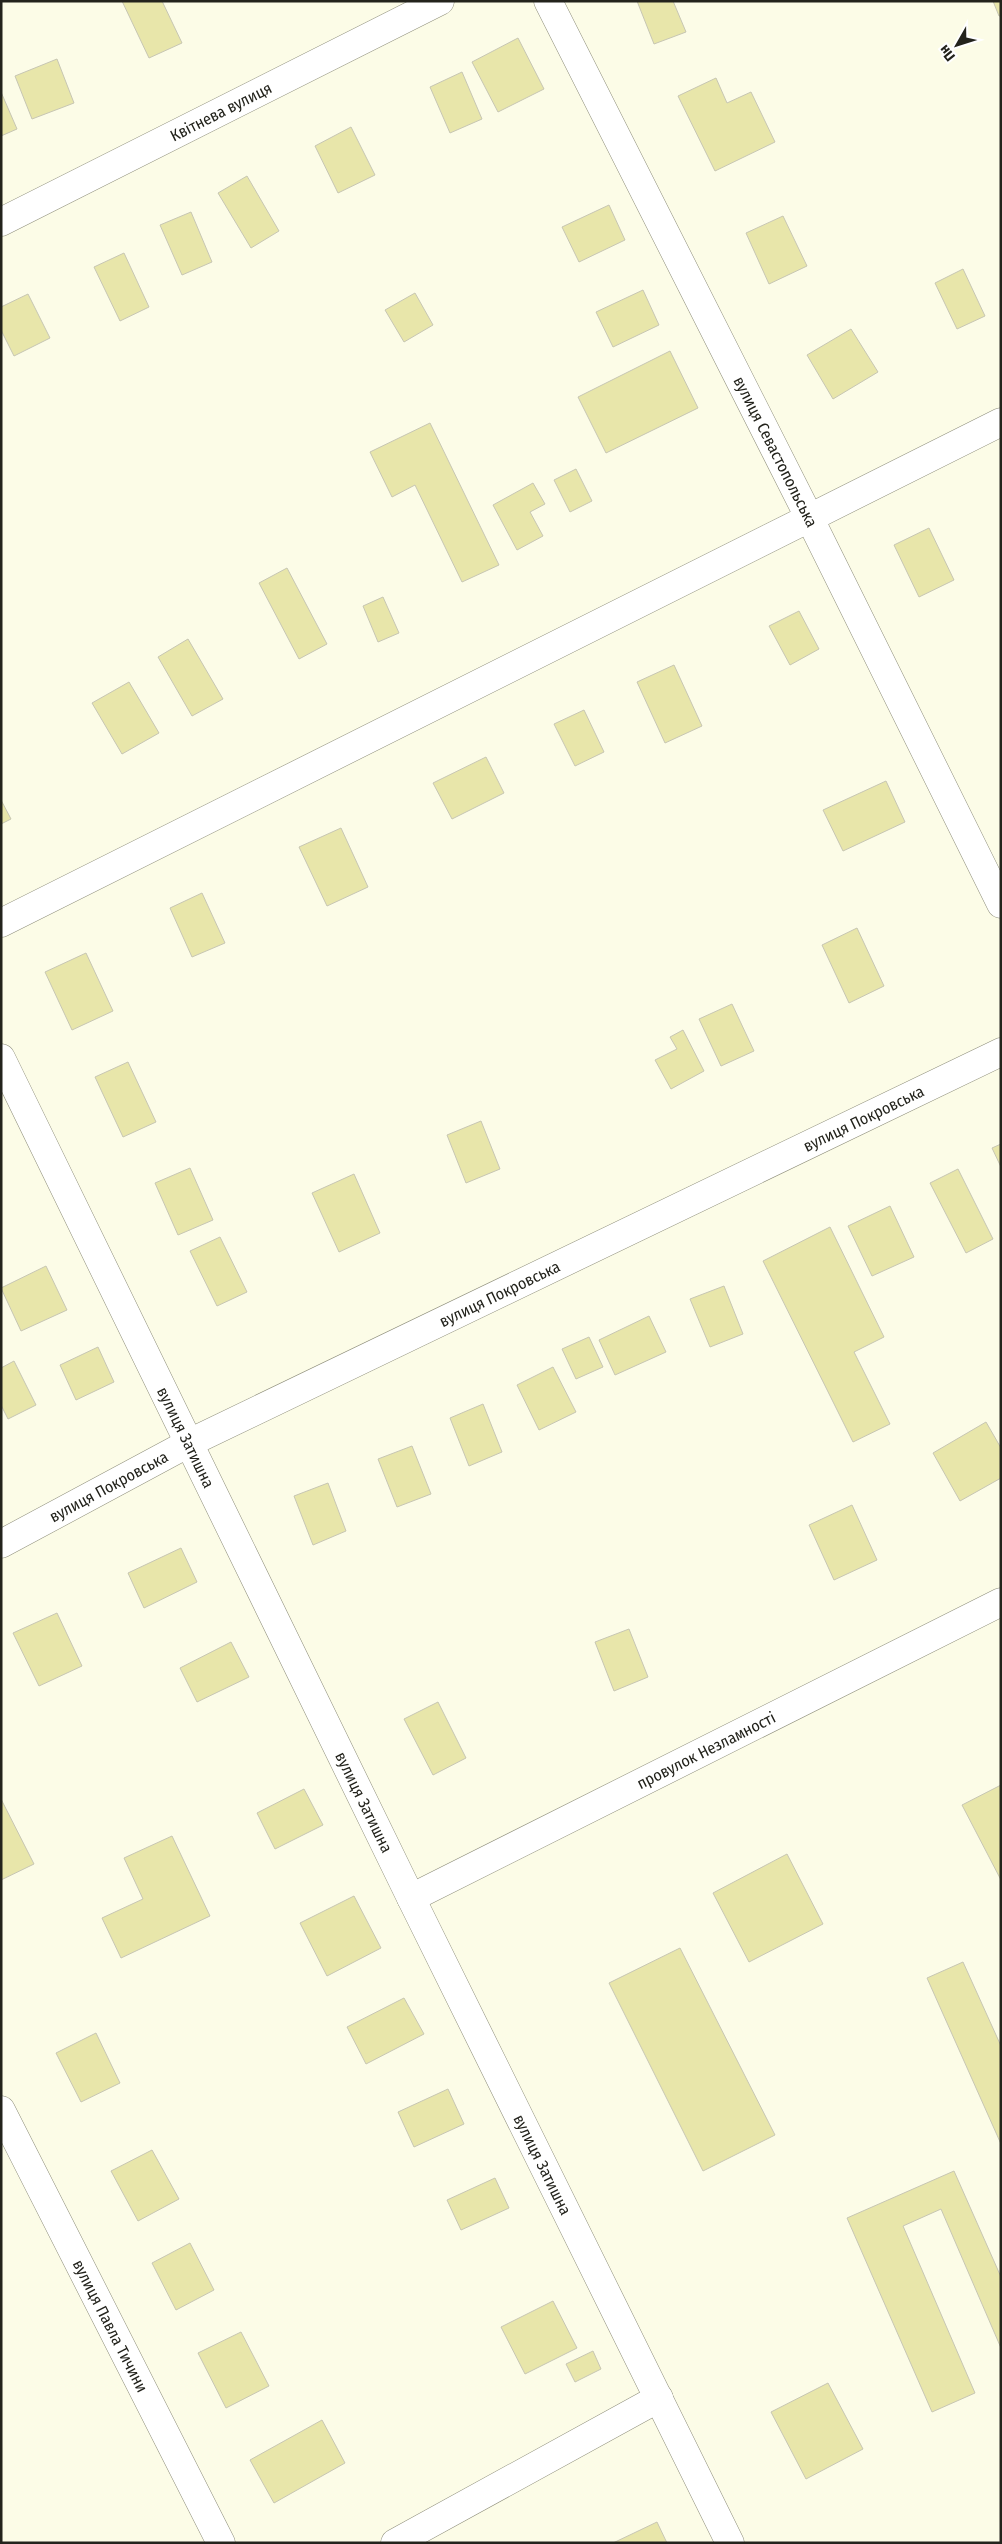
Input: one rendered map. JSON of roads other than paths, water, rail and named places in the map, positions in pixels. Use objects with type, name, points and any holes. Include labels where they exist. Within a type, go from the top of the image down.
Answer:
[{"type":"street","name":"Квітнева вулиця","points":[[1,222],[440,1]]},
{"type":"street","name":"вулиця Севастопольська","points":[[548,1],[809,517],[1001,904]]},
{"type":"street","points":[[1,923],[1001,422]]},
{"type":"street","name":"вулиця Покровська","points":[[1,1544],[189,1443],[1001,1052]]},
{"type":"street","name":"вулиця Затишна","points":[[1,1058],[411,1898],[730,2543]]},
{"type":"street","name":"провулок Незламності","points":[[411,1898],[1001,1602]]},
{"type":"street","name":"вулиця Павла Тичини","points":[[1,2110],[222,2543]]},
{"type":"street","points":[[395,2543],[659,2398]]}]
